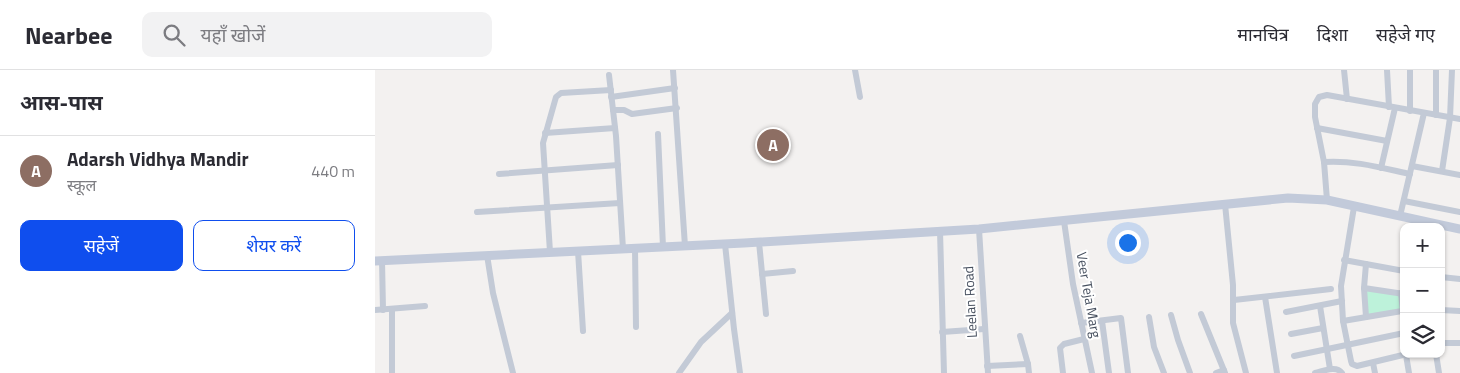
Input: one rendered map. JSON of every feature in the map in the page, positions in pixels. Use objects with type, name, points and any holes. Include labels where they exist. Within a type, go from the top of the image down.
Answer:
[{"type":"main road","points":[[379,260],[939,232],[1287,198],[1327,200],[1400,216],[1418,223]]},
{"type":"main road","points":[[1445,227],[1460,229]]},
{"type":"street","points":[[673,70],[685,246]]},
{"type":"street","points":[[855,70],[860,97]]},
{"type":"street","points":[[1344,70],[1347,99]]},
{"type":"street","points":[[1381,168],[1392,108],[1387,70]]},
{"type":"street","points":[[1410,70],[1410,111]]},
{"type":"street","points":[[1436,70],[1436,115]]},
{"type":"street","points":[[1442,172],[1450,118],[1452,70]]},
{"type":"street","points":[[609,74],[618,165],[623,249]]},
{"type":"street","points":[[550,252],[543,143],[558,94],[564,92],[611,93],[675,88]]},
{"type":"street","points":[[1327,200],[1324,162],[1317,128],[1315,104],[1319,97],[1327,95],[1460,119]]},
{"type":"street","points":[[613,110],[624,110],[632,114],[677,108]]},
{"type":"street","points":[[1400,216],[1424,113]]},
{"type":"street","points":[[545,133],[615,128]]},
{"type":"street","points":[[1317,128],[1387,141]]},
{"type":"street","points":[[658,134],[663,247]]},
{"type":"street","points":[[1324,162],[1349,162],[1410,174]]},
{"type":"street","points":[[499,174],[618,165]]},
{"type":"street","points":[[1412,166],[1460,175]]},
{"type":"street","points":[[1404,201],[1460,212]]},
{"type":"street","points":[[477,212],[620,203]]},
{"type":"street","points":[[1225,204],[1234,300],[1232,311],[1233,323],[1246,373]]},
{"type":"street","points":[[1354,207],[1342,277],[1343,321],[1352,364],[1357,366],[1400,356]]},
{"type":"street","name":"Veer Teja Marg","points":[[1064,221],[1072,276],[1092,373]]},
{"type":"street","name":"Leelan Road","points":[[979,229],[987,370]]},
{"type":"street","points":[[939,232],[944,373]]},
{"type":"street","points":[[759,242],[766,314]]},
{"type":"street","points":[[725,244],[740,373]]},
{"type":"street","points":[[635,248],[636,327]]},
{"type":"street","points":[[577,251],[583,331]]},
{"type":"street","points":[[487,255],[493,293],[513,373]]},
{"type":"street","points":[[379,260],[383,310]]},
{"type":"street","points":[[1345,260],[1400,270]]},
{"type":"street","points":[[1365,264],[1366,317]]},
{"type":"street","points":[[762,274],[793,271]]},
{"type":"street","points":[[1445,277],[1460,279]]},
{"type":"street","points":[[1364,288],[1400,294]]},
{"type":"street","points":[[1234,300],[1331,289]]},
{"type":"street","points":[[1265,297],[1277,373]]},
{"type":"street","points":[[1286,312],[1342,301]]},
{"type":"street","points":[[375,310],[425,306]]},
{"type":"street","points":[[1319,306],[1330,369]]},
{"type":"street","points":[[392,309],[392,373]]},
{"type":"street","points":[[1445,310],[1460,311]]},
{"type":"street","points":[[1343,321],[1400,311]]},
{"type":"street","points":[[679,373],[701,342],[732,313]]},
{"type":"street","points":[[1201,314],[1225,372],[1216,373]]},
{"type":"street","points":[[1171,315],[1190,373]]},
{"type":"street","points":[[1081,323],[1121,318],[1128,373]]},
{"type":"street","points":[[1149,318],[1154,347],[1164,373]]},
{"type":"street","points":[[1101,321],[1109,373]]},
{"type":"street","points":[[1291,334],[1323,328]]},
{"type":"street","points":[[942,332],[984,329]]},
{"type":"street","points":[[1294,356],[1400,334]]},
{"type":"street","points":[[1021,336],[1029,364],[1029,373]]},
{"type":"street","points":[[1063,373],[1060,348],[1064,344],[1084,339]]},
{"type":"street","points":[[1445,343],[1460,343]]},
{"type":"street","points":[[1407,358],[1409,373]]},
{"type":"street","points":[[1437,358],[1439,373]]},
{"type":"street","points":[[1373,362],[1375,373]]},
{"type":"street","points":[[987,370],[1029,364]]},
{"type":"street","points":[[1315,373],[1339,368],[1343,373]]},
{"type":"green space","points":[[1364,288],[1400,293],[1400,311],[1366,317]]},
{"type":"place","name":"Adarsh Vidhya Mandir","points":[[773,145]]}]
